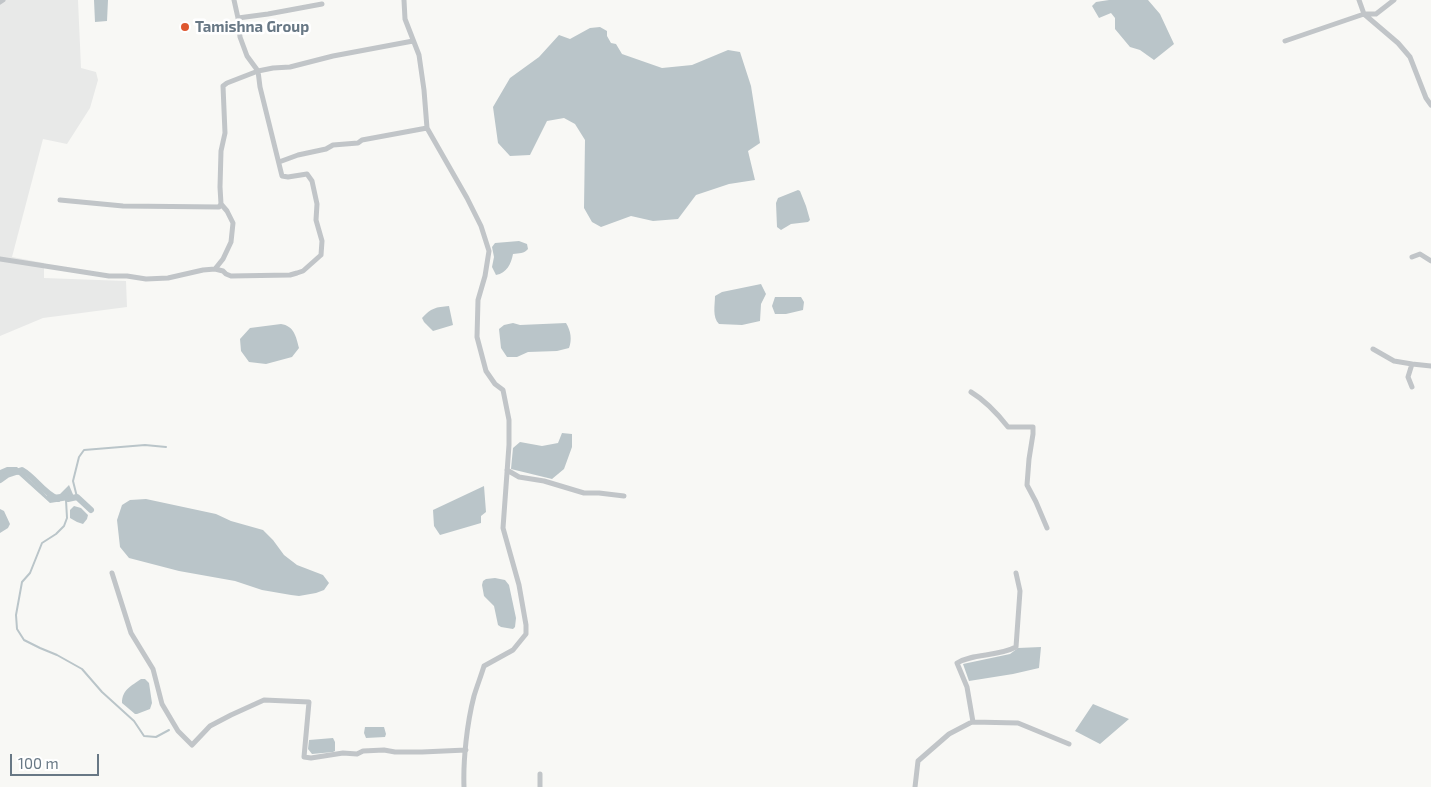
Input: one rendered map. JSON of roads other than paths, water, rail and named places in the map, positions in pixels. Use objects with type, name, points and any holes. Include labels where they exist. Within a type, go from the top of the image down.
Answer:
[{"type":"street","points":[[0,259],[108,276],[146,279],[168,278],[215,269],[223,271],[228,276],[290,275],[303,271],[321,255],[322,241],[316,220],[317,204],[314,190],[307,174],[282,176],[260,87],[258,71],[247,56],[240,36],[234,0]]},
{"type":"street","points":[[404,0],[405,19],[419,55],[427,128],[467,198],[481,226],[489,251],[485,276],[478,300],[477,337],[486,371],[494,384],[503,390],[509,420],[503,528],[519,585],[526,625],[526,634],[513,650],[484,666],[470,715],[464,787]]},
{"type":"street","points":[[1359,0],[1364,14],[1398,43],[1410,57],[1426,98],[1431,104]]},
{"type":"street","points":[[1285,41],[1364,14],[1376,14],[1394,0]]},
{"type":"street","points":[[238,18],[322,4]]},
{"type":"street","points":[[215,269],[223,259],[231,242],[234,223],[221,204],[220,165],[225,133],[223,86],[258,71],[290,67],[333,56],[413,41]]},
{"type":"street","points":[[279,162],[298,155],[326,149],[333,145],[358,143],[362,140],[427,128]]},
{"type":"street","points":[[60,200],[123,206],[188,208],[219,208],[221,204]]},
{"type":"street","points":[[1412,257],[1420,254],[1431,260]]},
{"type":"street","points":[[1373,349],[1394,361],[1431,366]]},
{"type":"street","points":[[1412,364],[1408,377],[1412,387]]},
{"type":"street","points":[[971,392],[980,397],[997,413],[1008,427],[1032,427],[1034,434],[1029,459],[1027,485],[1047,528]]},
{"type":"street","points":[[507,470],[520,476],[584,493],[624,496]]},
{"type":"street","points":[[112,573],[131,633],[153,669],[162,704],[178,731],[192,745],[210,726],[230,715],[264,700],[284,700],[309,702],[304,757],[311,758],[343,753],[356,754],[362,751],[422,752],[466,750]]},
{"type":"street","points":[[973,722],[967,687],[957,663],[964,659],[1007,652],[1016,647],[1020,591],[1016,573]]},
{"type":"street","points":[[915,787],[918,761],[949,734],[973,722],[1018,722],[1069,744]]},
{"type":"street","points":[[540,774],[540,787]]},
{"type":"waterway","points":[[77,497],[73,481],[79,457],[84,450],[145,445],[166,447]]},
{"type":"waterway","points":[[0,480],[7,475],[22,470],[48,493],[58,499]]},
{"type":"waterway","points":[[68,499],[77,497],[91,510]]},
{"type":"waterway","points":[[66,500],[67,518],[64,526],[42,543],[30,573],[22,582],[16,615],[17,629],[24,640],[82,669],[102,692],[134,721],[144,736],[156,737],[169,730]]},
{"type":"place","name":"Tamishna Group","points":[[185,27]]}]
